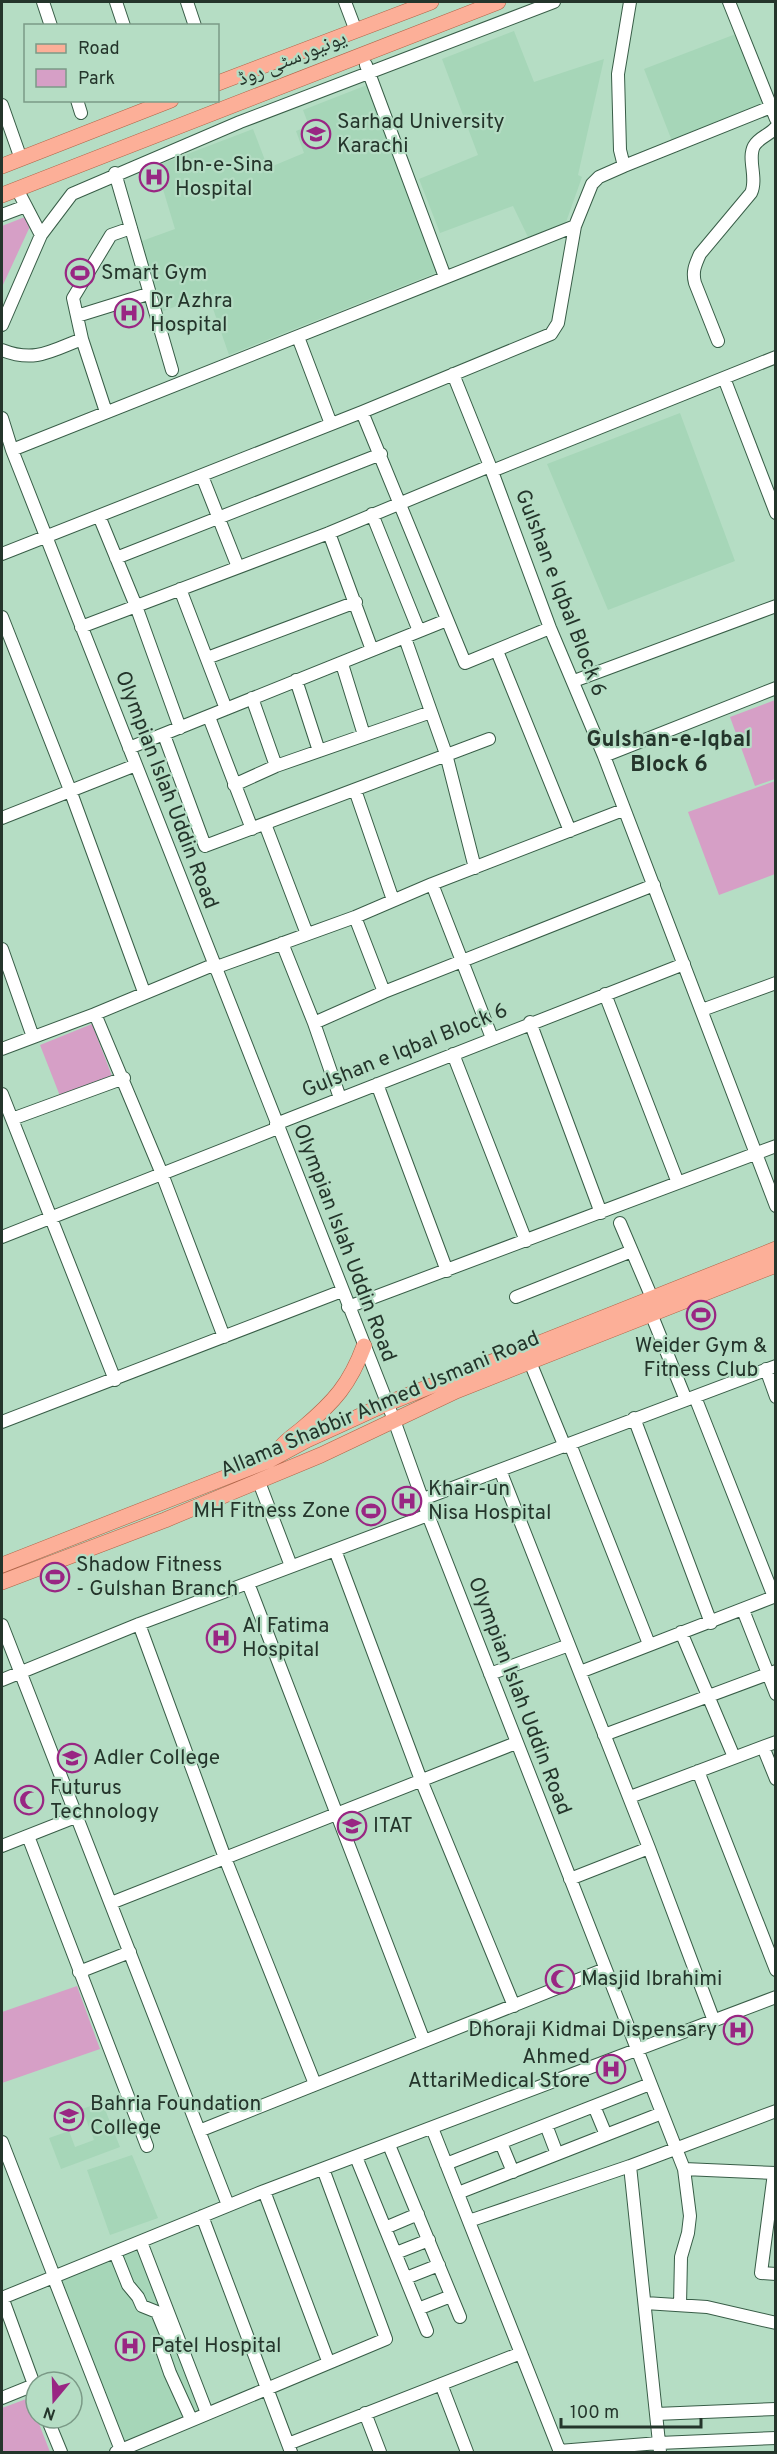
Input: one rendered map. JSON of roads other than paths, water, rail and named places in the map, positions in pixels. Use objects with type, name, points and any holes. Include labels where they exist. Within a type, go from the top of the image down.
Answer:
[{"type":"main road","name":"یونیورسٹی روڈ","points":[[219,83],[431,2]]},
{"type":"main road","name":"یونیورسٹی روڈ","points":[[2,195],[498,2]]},
{"type":"main road","points":[[2,166],[166,102]]},
{"type":"main road","name":"Allama Shabbir Ahmed Usmani Road","points":[[2,1565],[270,1460],[307,1440],[386,1404],[776,1249]]},
{"type":"main road","name":"Allama Shabbir Ahmed Usmani Road","points":[[2,1582],[259,1482],[456,1391],[776,1266]]},
{"type":"main road","points":[[270,1460],[284,1443],[315,1418],[342,1390],[353,1374],[364,1346]]},
{"type":"street","points":[[43,2],[50,24]]},
{"type":"street","points":[[116,2],[123,24]]},
{"type":"street","points":[[187,2],[194,24]]},
{"type":"street","points":[[345,2],[356,31]]},
{"type":"street","points":[[2,325],[41,235],[72,194],[116,173],[369,71],[554,2]]},
{"type":"street","points":[[624,166],[620,150],[618,74],[630,2]]},
{"type":"street","points":[[2,554],[362,412],[551,334],[558,323],[575,226],[592,184],[599,177],[774,111],[729,2]]},
{"type":"street","points":[[362,53],[446,277]]},
{"type":"street","points":[[78,102],[81,113]]},
{"type":"street","points":[[2,105],[21,159]]},
{"type":"street","points":[[718,341],[695,283],[694,266],[700,254],[751,193],[754,186],[752,151],[758,141],[776,127]]},
{"type":"street","points":[[116,173],[148,294],[172,370]]},
{"type":"street","points":[[17,189],[41,235]]},
{"type":"street","points":[[2,215],[26,206]]},
{"type":"street","points":[[7,444],[106,412],[575,226]]},
{"type":"street","points":[[106,412],[82,339],[73,298],[111,234],[130,228]]},
{"type":"street","points":[[77,316],[148,294]]},
{"type":"street","points":[[298,337],[331,424]]},
{"type":"street","points":[[2,350],[15,355],[35,357],[82,339]]},
{"type":"street","name":"Gulshan e Iqbal Block 6","points":[[81,627],[329,533],[399,503],[776,357]]},
{"type":"street","name":"Gulshan e Iqbal Block 6","points":[[453,374],[550,628],[604,756],[776,1206]]},
{"type":"street","points":[[724,378],[776,513]]},
{"type":"street","points":[[362,412],[465,663],[550,628]]},
{"type":"street","name":"Olympian Islah Uddin Road","points":[[2,418],[7,444],[46,536],[394,1420],[516,1743],[684,2169],[690,2216],[681,2257],[680,2305]]},
{"type":"street","points":[[116,558],[381,454]]},
{"type":"street","points":[[202,476],[238,567]]},
{"type":"street","points":[[372,514],[419,631]]},
{"type":"street","points":[[99,516],[136,606],[180,728]]},
{"type":"street","points":[[329,533],[372,650]]},
{"type":"street","points":[[180,589],[226,709]]},
{"type":"street","points":[[207,658],[356,602]]},
{"type":"street","points":[[574,681],[776,606]]},
{"type":"street","points":[[2,617],[70,790],[144,992]]},
{"type":"street","points":[[129,748],[447,620]]},
{"type":"street","points":[[405,638],[446,754],[476,867]]},
{"type":"street","points":[[497,651],[570,831]]},
{"type":"street","points":[[342,664],[364,735]]},
{"type":"street","points":[[296,680],[319,751]]},
{"type":"street","points":[[604,756],[776,688]]},
{"type":"street","points":[[252,698],[276,766]]},
{"type":"street","points":[[234,785],[276,766],[431,712]]},
{"type":"street","points":[[209,717],[252,830]]},
{"type":"street","points":[[164,735],[205,846],[489,739]]},
{"type":"street","points":[[2,819],[136,765]]},
{"type":"street","points":[[355,790],[393,900]]},
{"type":"street","points":[[2,1049],[95,1014],[144,992],[355,917],[432,884],[623,810]]},
{"type":"street","points":[[265,824],[307,934]]},
{"type":"street","points":[[432,884],[492,1038]]},
{"type":"street","points":[[314,1023],[384,992],[654,885]]},
{"type":"street","points":[[355,917],[384,992]]},
{"type":"street","points":[[282,943],[314,1023],[340,1098]]},
{"type":"street","points":[[2,949],[33,1036]]},
{"type":"street","name":"Gulshan e Iqbal Block 6","points":[[2,1237],[162,1174],[340,1098],[530,1022],[684,964]]},
{"type":"street","points":[[702,1010],[776,983]]},
{"type":"street","points":[[605,994],[678,1183]]},
{"type":"street","points":[[95,1014],[124,1078],[224,1337]]},
{"type":"street","points":[[530,1022],[601,1213]]},
{"type":"street","points":[[453,1054],[526,1241]]},
{"type":"street","points":[[12,1119],[124,1078]]},
{"type":"street","points":[[377,1084],[447,1271]]},
{"type":"street","points":[[2,1094],[115,1380]]},
{"type":"street","points":[[348,1306],[447,1271],[776,1146]]},
{"type":"street","points":[[620,1223],[652,1298]]},
{"type":"street","points":[[516,1297],[632,1251]]},
{"type":"street","points":[[2,1419],[115,1380],[342,1291]]},
{"type":"street","points":[[580,1672],[775,1597],[690,1398],[652,1316]]},
{"type":"street","points":[[530,1362],[649,1644]]},
{"type":"street","points":[[423,1499],[771,1367],[776,1397]]},
{"type":"street","points":[[634,1418],[711,1623]]},
{"type":"street","points":[[500,1470],[630,1797],[714,2021]]},
{"type":"street","points":[[259,1482],[291,1566]]},
{"type":"street","points":[[2,1680],[139,1624],[428,1515]]},
{"type":"street","points":[[335,1550],[421,1780],[514,2006]]},
{"type":"street","points":[[248,1583],[424,2040]]},
{"type":"street","points":[[743,1610],[772,1672],[776,1694]]},
{"type":"street","points":[[139,1624],[225,1858],[315,2084]]},
{"type":"street","points":[[2,1625],[228,2205]]},
{"type":"street","points":[[681,1632],[734,1756]]},
{"type":"street","points":[[490,1674],[569,1645]]},
{"type":"street","points":[[604,1735],[772,1672]]},
{"type":"street","points":[[111,1903],[516,1743]]},
{"type":"street","points":[[630,1797],[734,1756],[776,1743]]},
{"type":"street","points":[[763,1747],[776,1779]]},
{"type":"street","points":[[698,1771],[776,1970]]},
{"type":"street","points":[[2,1846],[78,1816]]},
{"type":"street","points":[[28,1836],[147,2146]]},
{"type":"street","points":[[570,1879],[649,1848]]},
{"type":"street","points":[[79,1972],[130,1952]]},
{"type":"street","points":[[199,2131],[605,1969]]},
{"type":"street","points":[[28,2370],[2,2298],[264,2191],[389,2145],[636,2048],[776,1997]]},
{"type":"street","points":[[446,2164],[650,2084]]},
{"type":"street","points":[[594,2106],[606,2135]]},
{"type":"street","points":[[469,2221],[630,2166],[776,2111]]},
{"type":"street","points":[[458,2193],[662,2113]]},
{"type":"street","points":[[546,2125],[557,2154]]},
{"type":"street","points":[[432,2127],[560,2452],[660,2448],[776,2438]]},
{"type":"street","points":[[2,2142],[119,2451],[266,2387],[386,2339],[323,2169]]},
{"type":"street","points":[[501,2143],[513,2172]]},
{"type":"street","points":[[389,2145],[460,2318]]},
{"type":"street","points":[[356,2157],[427,2331]]},
{"type":"street","points":[[630,2166],[660,2448]]},
{"type":"street","points":[[684,2169],[775,2173],[770,2244],[761,2273],[776,2274]]},
{"type":"street","points":[[264,2191],[328,2361]]},
{"type":"street","points":[[385,2228],[418,2214]]},
{"type":"street","points":[[202,2216],[290,2448],[365,2413],[521,2353]]},
{"type":"street","points":[[396,2253],[429,2240]]},
{"type":"street","points":[[141,2242],[207,2413]]},
{"type":"street","points":[[116,2254],[128,2285],[142,2306],[157,2312],[171,2346],[162,2350],[191,2419]]},
{"type":"street","points":[[406,2278],[439,2265]]},
{"type":"street","points":[[418,2309],[451,2296]]},
{"type":"street","points":[[645,2303],[707,2307],[776,2323]]},
{"type":"street","points":[[441,2384],[467,2452]]},
{"type":"street","points":[[2,2398],[24,2391]]},
{"type":"street","points":[[656,2414],[776,2409]]},
{"type":"street","points":[[365,2413],[380,2452]]},
{"type":"street","points":[[52,2430],[61,2452]]},
{"type":"place","name":"Sarhad University Karachi","points":[[316,134]]},
{"type":"place","name":"Ibn-e-Sina Hospital","points":[[154,177]]},
{"type":"place","name":"Smart Gym","points":[[80,273]]},
{"type":"place","name":"Dr Azhra Hospital","points":[[129,313]]},
{"type":"place","name":"Weider Gym & Fitness Club","points":[[701,1315]]},
{"type":"place","name":"Khair-un Nisa Hospital","points":[[407,1501]]},
{"type":"place","name":"MH Fitness Zone","points":[[371,1511]]},
{"type":"place","name":"Shadow Fitness - Gulshan Branch","points":[[55,1577]]},
{"type":"place","name":"Al Fatima Hospital","points":[[221,1638]]},
{"type":"place","name":"Adler College","points":[[72,1758]]},
{"type":"place","name":"Futurus Technology","points":[[29,1800]]},
{"type":"place","name":"ITAT","points":[[352,1826]]},
{"type":"place","name":"Masjid Ibrahimi","points":[[560,1979]]},
{"type":"place","name":"Dhoraji Kidmai Dispensary","points":[[738,2030]]},
{"type":"place","name":"Ahmed AttariMedical Store","points":[[611,2069]]},
{"type":"place","name":"Bahria Foundation College","points":[[69,2116]]},
{"type":"place","name":"Patel Hospital","points":[[130,2346]]},
{"type":"district","name":"Gulshan-e-Iqbal Block 6","points":[[669,752]]}]
